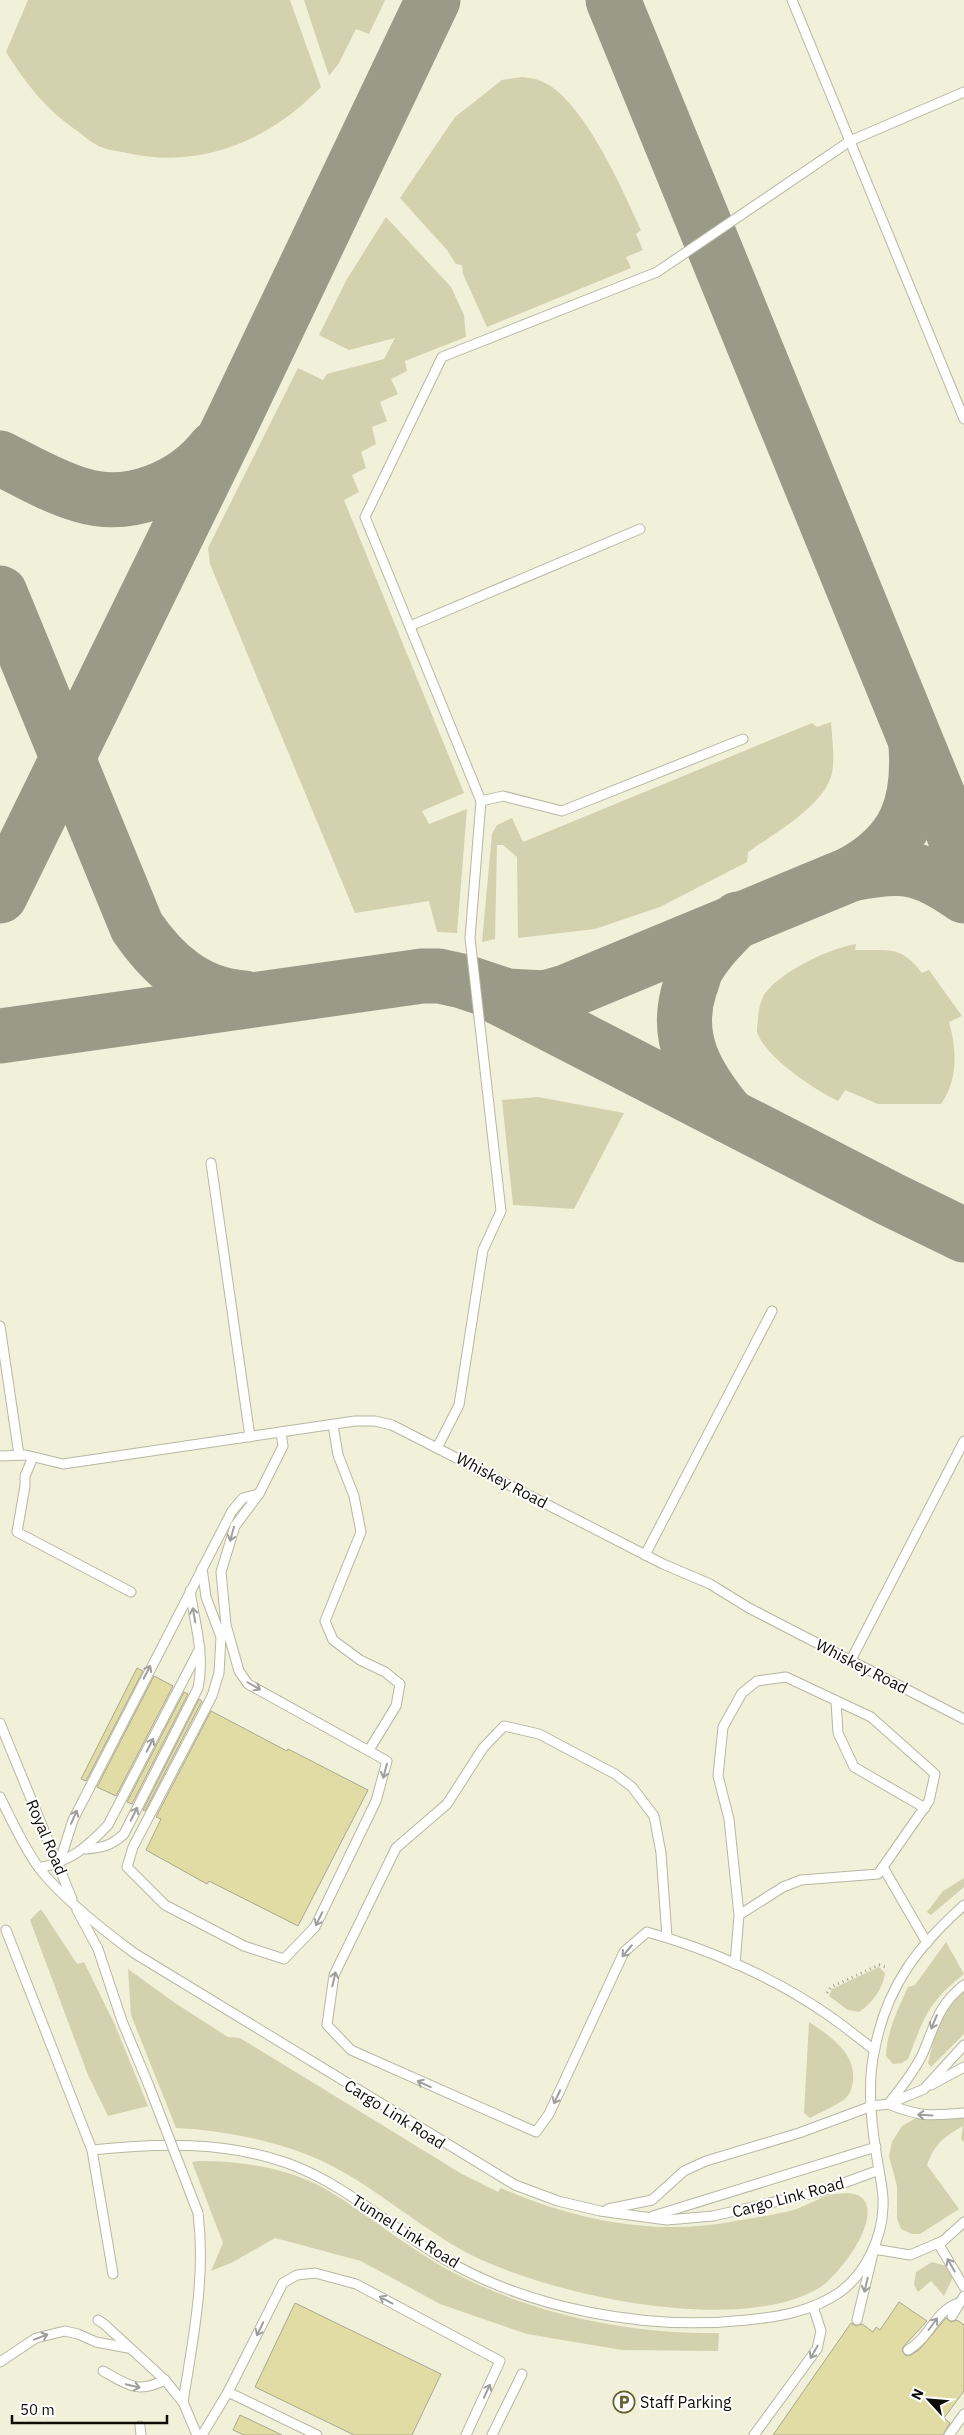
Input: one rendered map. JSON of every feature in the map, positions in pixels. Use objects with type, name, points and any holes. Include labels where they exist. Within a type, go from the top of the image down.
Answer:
[{"type":"lane","points":[[792,0],[964,419]]},
{"type":"lane","points":[[438,1446],[459,1405],[482,1250],[501,1211],[470,938],[481,801],[365,517],[442,358],[657,272],[850,141],[964,92]]},
{"type":"lane","points":[[410,626],[640,529]]},
{"type":"lane","points":[[481,801],[503,796],[562,811],[743,739]]},
{"type":"lane","points":[[211,1163],[250,1437]]},
{"type":"lane","points":[[645,1555],[772,1312]]},
{"type":"lane","points":[[0,1326],[19,1455]]},
{"type":"lane","name":"Whiskey Road","points":[[0,1456],[19,1455],[63,1464],[333,1425],[375,1421],[392,1425],[438,1446],[645,1555],[710,1584],[749,1608],[964,1719]]},
{"type":"lane","points":[[333,1425],[338,1455],[354,1496],[361,1532],[325,1621],[333,1640],[360,1660],[385,1672],[400,1684],[396,1706],[369,1750]]},
{"type":"lane","points":[[202,1568],[206,1597],[221,1637],[218,1673],[212,1696],[134,1847],[127,1867],[165,1906],[244,1946],[284,1958],[315,1927],[376,1802],[387,1761],[248,1684],[239,1671],[226,1625],[221,1572],[235,1526],[258,1494],[282,1446],[281,1433]]},
{"type":"lane","points":[[850,1660],[964,1441]]},
{"type":"lane","points":[[33,1457],[24,1476],[25,1486],[17,1532],[132,1592]]},
{"type":"lane","points":[[59,1864],[72,1820],[232,1511],[243,1498],[258,1494]]},
{"type":"lane","points":[[85,1849],[105,1848],[124,1834],[198,1688],[202,1669],[190,1591]]},
{"type":"lane","points":[[39,1868],[59,1864],[85,1849],[108,1825],[200,1647]]},
{"type":"lane","points":[[735,1964],[739,1915],[729,1819],[718,1776],[723,1727],[742,1693],[757,1681],[786,1677],[871,1717],[935,1774],[929,1801],[878,1874],[801,1880],[783,1887],[739,1915]]},
{"type":"lane","points":[[836,1701],[838,1732],[854,1766],[925,1808]]},
{"type":"lane","name":"Royal Road","points":[[0,1723],[59,1864],[72,1901],[98,1949],[122,2021],[198,2213],[202,2243],[202,2274],[183,2402]]},
{"type":"lane","points":[[667,1937],[661,1853],[654,1816],[638,1794],[615,1774],[539,1734],[504,1726],[483,1748],[447,1804],[396,1848],[334,1974],[327,2025],[351,2050],[536,2132],[549,2114],[624,1952],[647,1932],[667,1937],[735,1964],[791,1992],[828,2015],[874,2050]]},
{"type":"lane","name":"Cargo Link Road","points":[[0,1797],[18,1834],[39,1868],[98,1927],[134,1953],[516,2186],[558,2201],[600,2211],[667,2220],[713,2216],[822,2191],[879,2170]]},
{"type":"lane","points":[[883,1867],[927,1943]]},
{"type":"lane","name":"Tunnel Link Road","points":[[92,2150],[144,2144],[194,2145],[244,2150],[288,2164],[330,2182],[440,2257],[504,2287],[557,2304],[599,2314],[663,2322],[715,2324],[761,2319],[805,2310],[840,2291],[859,2271],[874,2248],[883,2206],[872,2106],[871,2079],[874,2050],[882,2019],[901,1975],[927,1943],[964,1905]]},
{"type":"lane","points":[[6,1930],[92,2150],[113,2274]]},
{"type":"lane","points":[[888,2104],[910,2077],[922,2054],[938,2013],[953,1993],[964,1985]]},
{"type":"lane","points":[[924,2089],[964,2046]]},
{"type":"lane","points":[[600,2211],[652,2200],[684,2170],[706,2161],[799,2133],[872,2106],[888,2104],[924,2089],[964,2067]]},
{"type":"lane","points":[[888,2104],[914,2114],[936,2116],[964,2113]]},
{"type":"lane","points":[[648,2218],[876,2147]]},
{"type":"lane","points":[[857,2320],[874,2248],[910,2255],[938,2243],[964,2222]]},
{"type":"lane","points":[[938,2243],[964,2287]]},
{"type":"lane","points":[[202,2435],[228,2392],[283,2282],[297,2275],[316,2273],[356,2284],[500,2362],[466,2435]]},
{"type":"lane","points":[[952,2316],[962,2299]]},
{"type":"lane","points":[[908,2350],[918,2344],[947,2306],[962,2299]]},
{"type":"lane","points":[[754,2435],[817,2349],[820,2331],[813,2306]]},
{"type":"lane","points":[[98,2320],[165,2380],[183,2402],[197,2435]]},
{"type":"lane","points":[[0,2362],[36,2338],[65,2331],[78,2334],[96,2342],[128,2348]]},
{"type":"lane","points":[[103,2371],[127,2385],[137,2388],[150,2386],[165,2380]]},
{"type":"lane","points":[[492,2435],[522,2374]]},
{"type":"lane","points":[[228,2392],[317,2435]]},
{"type":"lane","points":[[949,2435],[964,2414]]},
{"type":"path","points":[[827,1993],[831,1987],[879,1964],[888,1968]]},
{"type":"shaded area","points":[[28,0],[290,0],[321,87],[301,106],[257,136],[207,154],[181,157],[154,157],[104,148],[98,146],[67,124],[47,106],[29,86],[6,52]]},
{"type":"shaded area","points":[[304,0],[385,0],[369,34],[356,29],[339,63],[329,76]]},
{"type":"shaded area","points":[[522,77],[538,80],[554,89],[570,103],[585,123],[612,169],[641,230],[636,234],[643,250],[626,257],[631,268],[487,327],[463,274],[462,265],[456,264],[447,250],[400,198],[455,117],[502,80]]},
{"type":"shaded area","points":[[386,217],[451,287],[464,315],[466,337],[405,361],[407,371],[391,379],[398,394],[380,402],[387,421],[372,427],[376,444],[361,452],[366,468],[352,475],[359,492],[344,500],[464,793],[422,811],[429,824],[467,809],[457,933],[437,932],[429,901],[355,913],[210,564],[208,548],[298,368],[323,380],[327,374],[384,359],[395,338],[349,350],[319,335],[347,279]]},
{"type":"shaded area","points":[[831,722],[833,767],[827,785],[820,796],[797,818],[748,852],[747,862],[660,907],[595,929],[518,938],[517,857],[503,845],[497,845],[495,939],[482,942],[492,834],[497,825],[512,818],[523,842],[812,723],[817,727]]},
{"type":"shaded area","points":[[856,944],[855,950],[885,950],[900,953],[907,957],[922,973],[929,970],[962,1016],[949,1022],[954,1043],[953,1075],[947,1095],[941,1104],[878,1104],[845,1090],[838,1101],[792,1072],[762,1042],[757,1032],[760,1004],[771,986],[806,962],[833,950]]},
{"type":"shaded area","points":[[538,1097],[624,1113],[574,1209],[513,1205],[502,1100]]},
{"type":"shaded area","points":[[964,1878],[964,1887],[931,1915],[927,1912],[943,1891]]},
{"type":"shaded area","points":[[41,1909],[75,1961],[78,1964],[84,1962],[115,2025],[148,2106],[108,2116],[88,2075],[30,1920]]},
{"type":"shaded area","points":[[946,1942],[964,1974],[942,1993],[928,2012],[908,2059],[902,2063],[893,2064],[886,2056],[887,2047],[900,2004],[908,1987],[915,1985]]},
{"type":"shaded area","points":[[879,1967],[885,1973],[882,1985],[872,2000],[859,2012],[848,2010],[829,1996],[832,1989]]},
{"type":"shaded area","points":[[128,1969],[175,2003],[228,2037],[240,2038],[462,2174],[498,2192],[501,2188],[557,2209],[586,2217],[645,2226],[675,2227],[705,2225],[771,2215],[793,2210],[820,2198],[843,2193],[861,2197],[864,2200],[867,2207],[865,2226],[851,2254],[828,2281],[819,2288],[784,2302],[740,2309],[691,2309],[640,2304],[588,2294],[540,2281],[497,2266],[462,2250],[368,2187],[329,2164],[308,2155],[276,2144],[243,2136],[176,2128],[131,2015]]},
{"type":"shaded area","points":[[964,1987],[964,2034],[931,2067],[928,2063],[940,2022],[949,2005]]},
{"type":"shaded area","points":[[809,2022],[840,2046],[846,2054],[853,2071],[851,2091],[845,2099],[810,2118],[804,2113]]},
{"type":"shaded area","points":[[964,2116],[964,2142],[961,2139],[963,2126],[941,2142],[933,2152],[927,2165],[959,2209],[920,2234],[912,2234],[901,2229],[897,2218],[897,2186],[889,2156],[892,2142],[902,2126],[918,2117]]},
{"type":"shaded area","points":[[192,2162],[261,2166],[306,2179],[337,2196],[438,2264],[456,2274],[518,2301],[551,2311],[618,2326],[652,2330],[719,2333],[718,2351],[622,2350],[527,2334],[440,2304],[361,2261],[275,2238],[231,2263],[211,2271],[223,2243]]},
{"type":"shaded area","points":[[932,2262],[946,2266],[953,2277],[944,2296],[931,2281],[918,2292],[914,2285],[916,2272]]},
{"type":"building","points":[[137,1668],[143,1671],[86,1781],[81,1779]]},
{"type":"building","points":[[154,1676],[173,1686],[116,1796],[97,1787]]},
{"type":"building","points":[[184,1692],[188,1694],[132,1804],[127,1802]]},
{"type":"building","points":[[199,1699],[202,1701],[145,1811],[143,1810]]},
{"type":"building","points":[[211,1711],[287,1751],[288,1749],[368,1790],[298,1926],[209,1881],[207,1884],[146,1850],[161,1819],[156,1817]]},
{"type":"building","points":[[899,2302],[927,2321],[903,2347],[902,2351],[906,2356],[920,2349],[946,2318],[951,2322],[957,2320],[964,2325],[964,2391],[944,2418],[950,2423],[943,2435],[773,2435],[851,2323],[856,2326],[862,2324],[873,2332],[876,2327],[880,2330]]},
{"type":"building","points":[[295,2303],[441,2374],[412,2435],[354,2435],[255,2387]]},
{"type":"building","points":[[240,2415],[282,2435],[244,2435],[233,2430]]},
{"type":"taxiway","points":[[0,896],[231,424],[433,0]]},
{"type":"taxiway","points":[[613,0],[964,859]]},
{"type":"taxiway","points":[[0,458],[71,492],[99,499],[118,499],[137,497],[155,492],[172,484],[203,462],[215,448]]},
{"type":"taxiway","points":[[0,593],[137,927],[158,954],[182,976],[211,991],[227,996],[244,998]]},
{"type":"taxiway","points":[[916,745],[917,767],[915,786],[912,804],[906,821],[897,836],[885,850],[851,874],[898,868],[910,870],[935,878],[964,896]]},
{"type":"taxiway","points":[[0,1036],[422,976],[439,976],[462,981],[507,996],[545,998],[566,992],[851,874]]},
{"type":"taxiway","points":[[729,1116],[698,1072],[686,1040],[684,1024],[685,1006],[697,968],[712,947],[738,919]]},
{"type":"taxiway","points":[[498,997],[890,1199],[964,1235]]},
{"type":"place","name":"Staff Parking","points":[[624,2402]]}]
